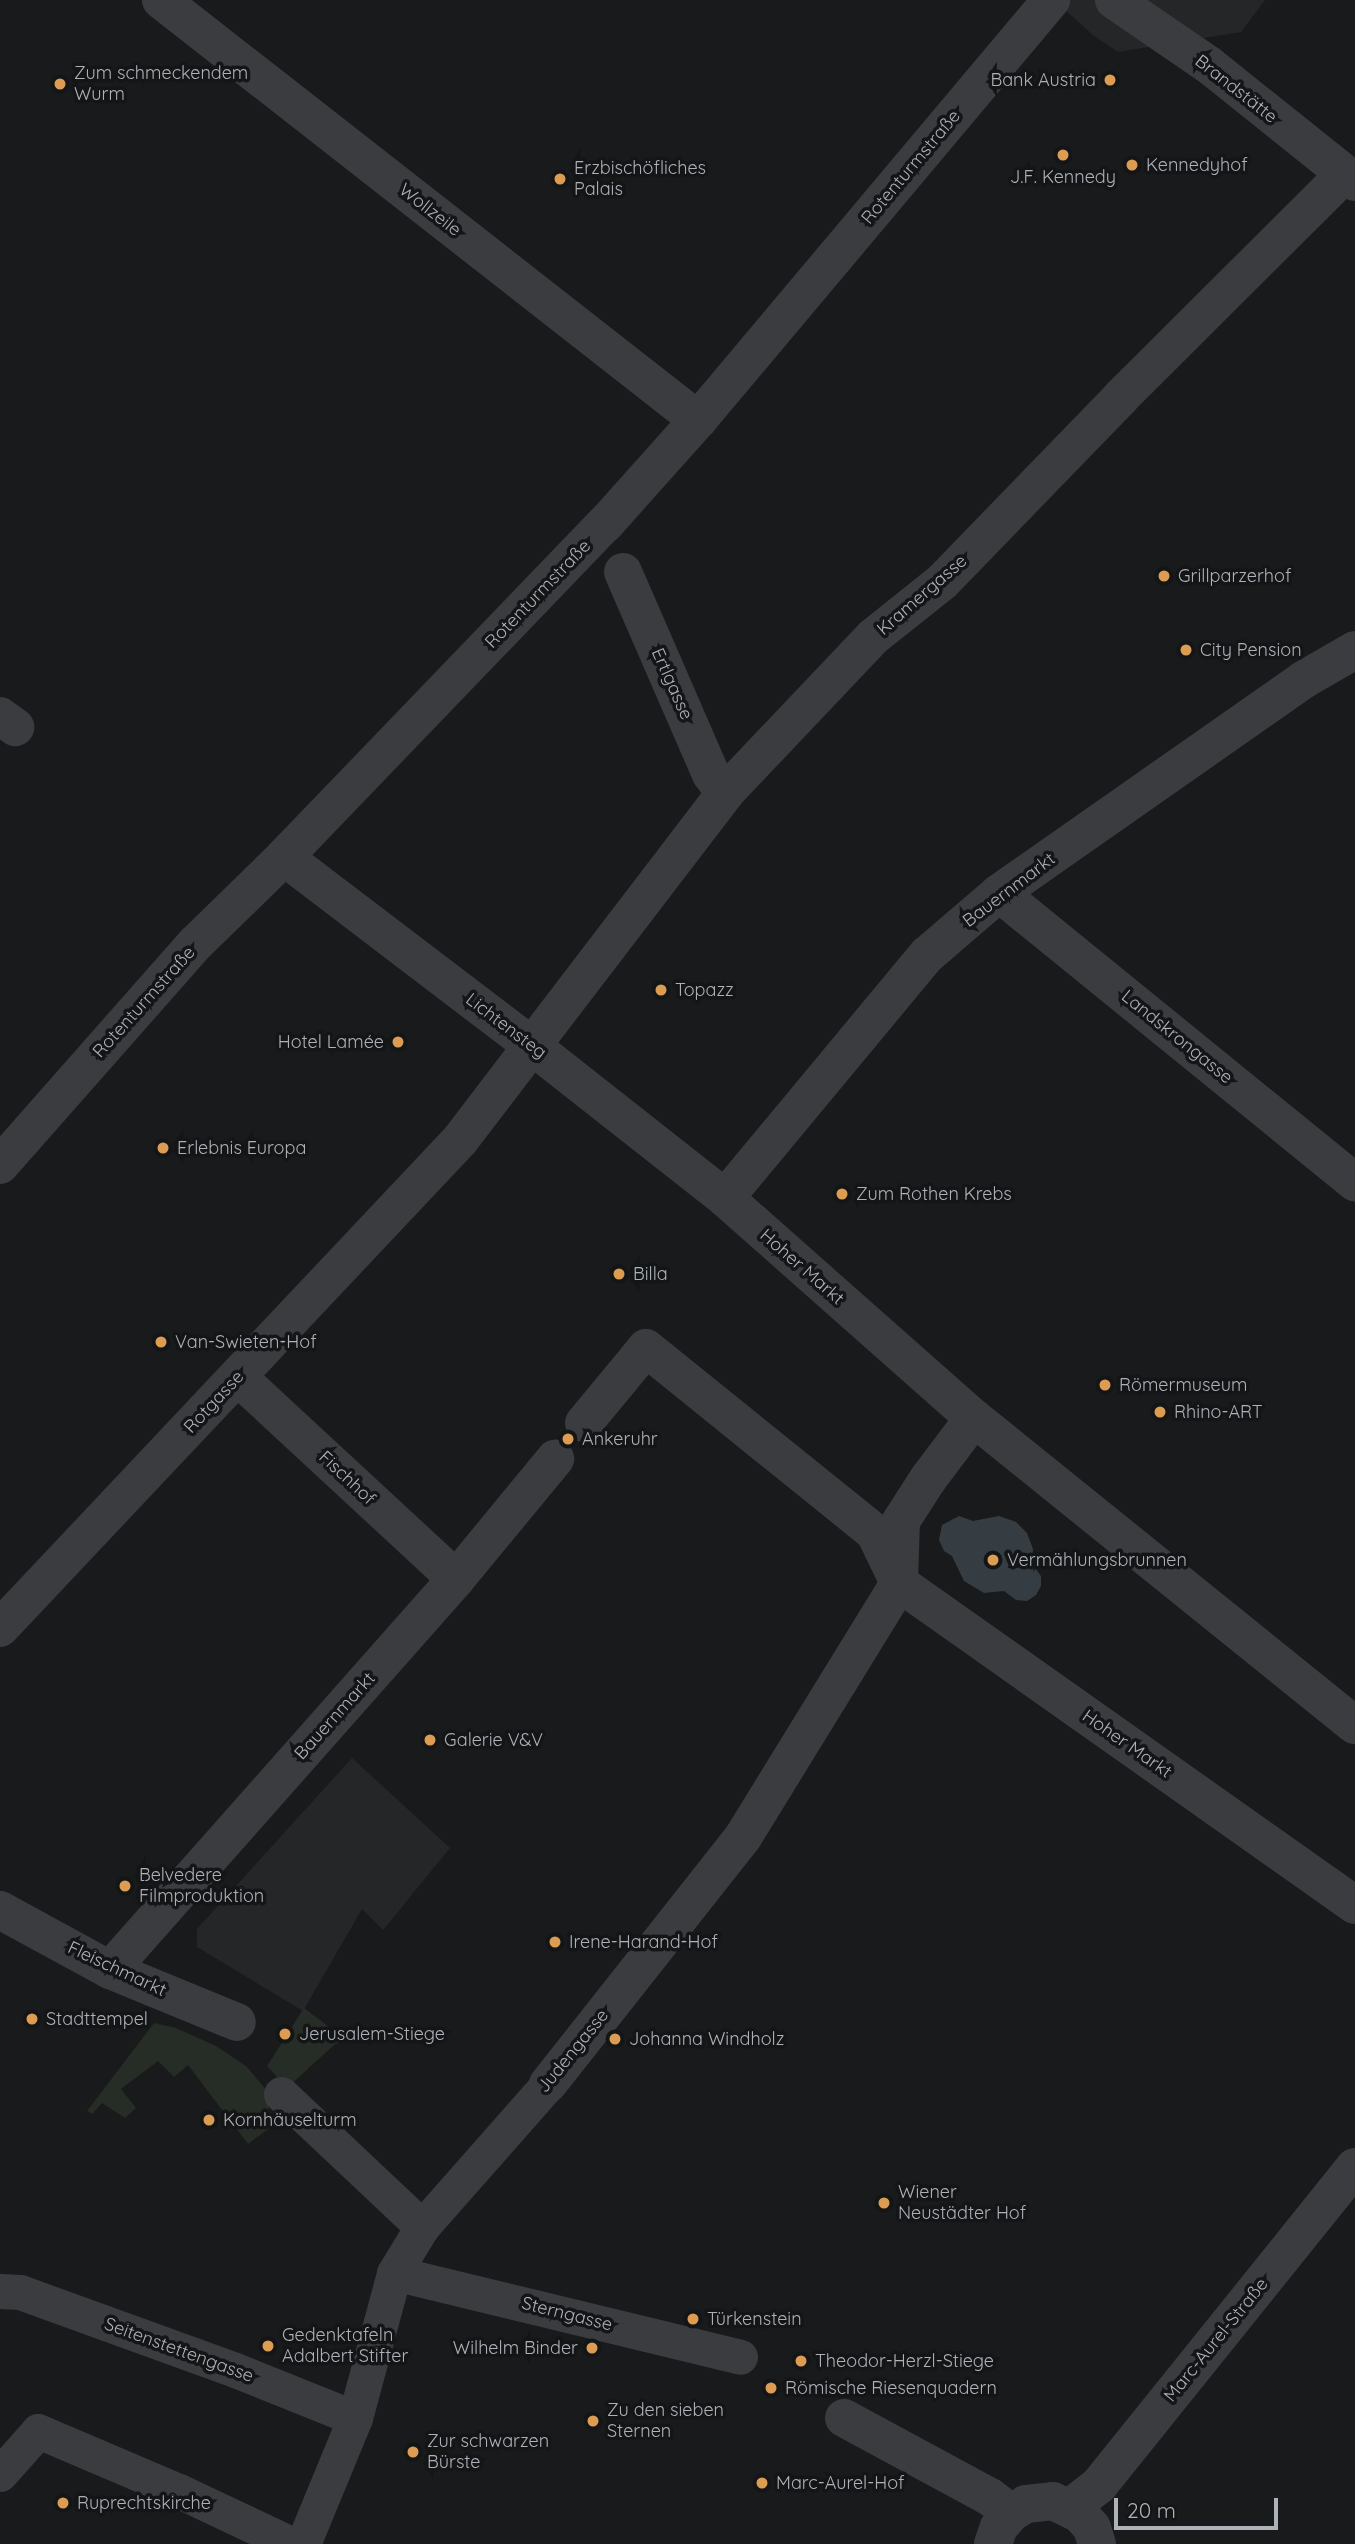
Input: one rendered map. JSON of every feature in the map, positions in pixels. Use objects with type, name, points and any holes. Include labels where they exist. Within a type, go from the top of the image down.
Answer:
[{"type":"street","name":"Wollzeile","points":[[161,0],[698,421]]},
{"type":"street","name":"Rotenturmstraße","points":[[0,1165],[197,943],[284,857],[605,524],[698,421],[1051,0]]},
{"type":"street","name":"Brandstätte","points":[[1114,0],[1209,65],[1350,178]]},
{"type":"street","name":"Kramergasse","points":[[532,1046],[725,793],[873,637],[942,582],[1120,398],[1350,178]]},
{"type":"street","name":"Ertlgasse","points":[[623,572],[711,774],[725,793]]},
{"type":"street","name":"Bauernmarkt","points":[[725,1198],[927,955],[999,893],[1303,680],[1355,650]]},
{"type":"street","name":"Lichtensteg","points":[[284,857],[532,1046],[725,1198]]},
{"type":"street","name":"Landskrongasse","points":[[999,893],[1355,1182]]},
{"type":"street","name":"Rotgasse","points":[[0,1628],[460,1140],[532,1046]]},
{"type":"street","name":"Hoher Markt","points":[[725,1198],[974,1418],[1355,1725]]},
{"type":"street","name":"Hoher Markt","points":[[584,1423],[646,1348],[875,1533],[899,1583],[1355,1905]]},
{"type":"street","name":"Fischhof","points":[[238,1377],[456,1579]]},
{"type":"street","points":[[899,1583],[901,1521],[928,1479],[974,1418]]},
{"type":"street","name":"Bauernmarkt","points":[[110,1970],[456,1579],[555,1458]]},
{"type":"street","name":"Judengasse","points":[[303,2544],[355,2418],[394,2273],[422,2227],[548,2084],[743,1837],[899,1583]]},
{"type":"street","name":"Fleischmarkt","points":[[0,1910],[110,1970],[237,2022]]},
{"type":"street","points":[[281,2094],[422,2227]]},
{"type":"street","name":"Marc-Aurel-Straße","points":[[1070,2507],[1099,2485],[1355,2167]]},
{"type":"street","name":"Sterngasse","points":[[394,2273],[740,2357]]},
{"type":"street","name":"Seitenstettengasse","points":[[0,2291],[20,2292],[235,2370],[355,2418]]},
{"type":"street","points":[[844,2418],[990,2497],[1002,2529],[1027,2504],[1053,2501],[1070,2507],[1092,2528],[1097,2544]]},
{"type":"street","points":[[0,2474],[37,2431],[179,2491],[291,2544]]},
{"type":"shaded area","points":[[1054,0],[1265,0],[1241,32],[1118,52],[1094,36]]},
{"type":"shaded area","name":"Vermählungsbrunnen","points":[[959,1516],[973,1521],[999,1516],[1016,1522],[1027,1533],[1033,1549],[1032,1564],[1041,1576],[1041,1586],[1036,1595],[1027,1601],[1016,1600],[1004,1591],[984,1593],[964,1581],[952,1556],[944,1551],[939,1540],[942,1525]]},
{"type":"shaded area","points":[[352,1758],[450,1848],[383,1930],[362,1909],[303,2011],[197,1947],[197,1929]]},
{"type":"shaded area","points":[[304,2008],[348,2041],[335,2044],[287,2088],[267,2066]]},
{"type":"shaded area","points":[[154,2023],[176,2028],[216,2046],[246,2066],[274,2099],[268,2109],[275,2124],[248,2144],[188,2065],[174,2077],[158,2061],[121,2089],[136,2108],[125,2118],[102,2103],[92,2114],[87,2111]]},
{"type":"place","name":"Bank Austria","points":[[1110,80]]},
{"type":"place","name":"Zum schmeckendem Wurm","points":[[60,84]]},
{"type":"place","name":"J.F. Kennedy","points":[[1063,155]]},
{"type":"place","name":"Kennedyhof","points":[[1132,165]]},
{"type":"place","name":"Erzbischöfliches Palais","points":[[560,179]]},
{"type":"place","name":"Grillparzerhof","points":[[1164,576]]},
{"type":"place","name":"City Pension","points":[[1186,650]]},
{"type":"place","name":"Topazz","points":[[661,990]]},
{"type":"place","name":"Hotel Lamée","points":[[398,1042]]},
{"type":"place","name":"Erlebnis Europa","points":[[163,1148]]},
{"type":"place","name":"Zum Rothen Krebs","points":[[842,1194]]},
{"type":"place","name":"Billa","points":[[619,1274]]},
{"type":"place","name":"Van-Swieten-Hof","points":[[161,1342]]},
{"type":"place","name":"Römermuseum","points":[[1105,1385]]},
{"type":"place","name":"Rhino-ART","points":[[1160,1412]]},
{"type":"place","name":"Ankeruhr","points":[[568,1439]]},
{"type":"place","name":"Vermählungsbrunnen","points":[[993,1560]]},
{"type":"place","name":"Galerie V&V","points":[[430,1740]]},
{"type":"place","name":"Belvedere Filmproduktion","points":[[125,1886]]},
{"type":"place","name":"Irene-Harand-Hof","points":[[555,1942]]},
{"type":"place","name":"Stadttempel","points":[[32,2019]]},
{"type":"place","name":"Jerusalem-Stiege","points":[[285,2034]]},
{"type":"place","name":"Johanna Windholz","points":[[615,2039]]},
{"type":"place","name":"Kornhäuselturm","points":[[209,2120]]},
{"type":"place","name":"Wiener Neustädter Hof","points":[[884,2203]]},
{"type":"place","name":"Türkenstein","points":[[693,2319]]},
{"type":"place","name":"Gedenktafeln Adalbert Stifter","points":[[268,2346]]},
{"type":"place","name":"Wilhelm Binder","points":[[592,2348]]},
{"type":"place","name":"Theodor-Herzl-Stiege","points":[[801,2361]]},
{"type":"place","name":"Römische Riesenquadern","points":[[771,2388]]},
{"type":"place","name":"Zu den sieben Sternen","points":[[593,2421]]},
{"type":"place","name":"Zur schwarzen Bürste","points":[[413,2452]]},
{"type":"place","name":"Marc-Aurel-Hof","points":[[762,2483]]},
{"type":"place","name":"Ruprechtskirche","points":[[63,2503]]}]
